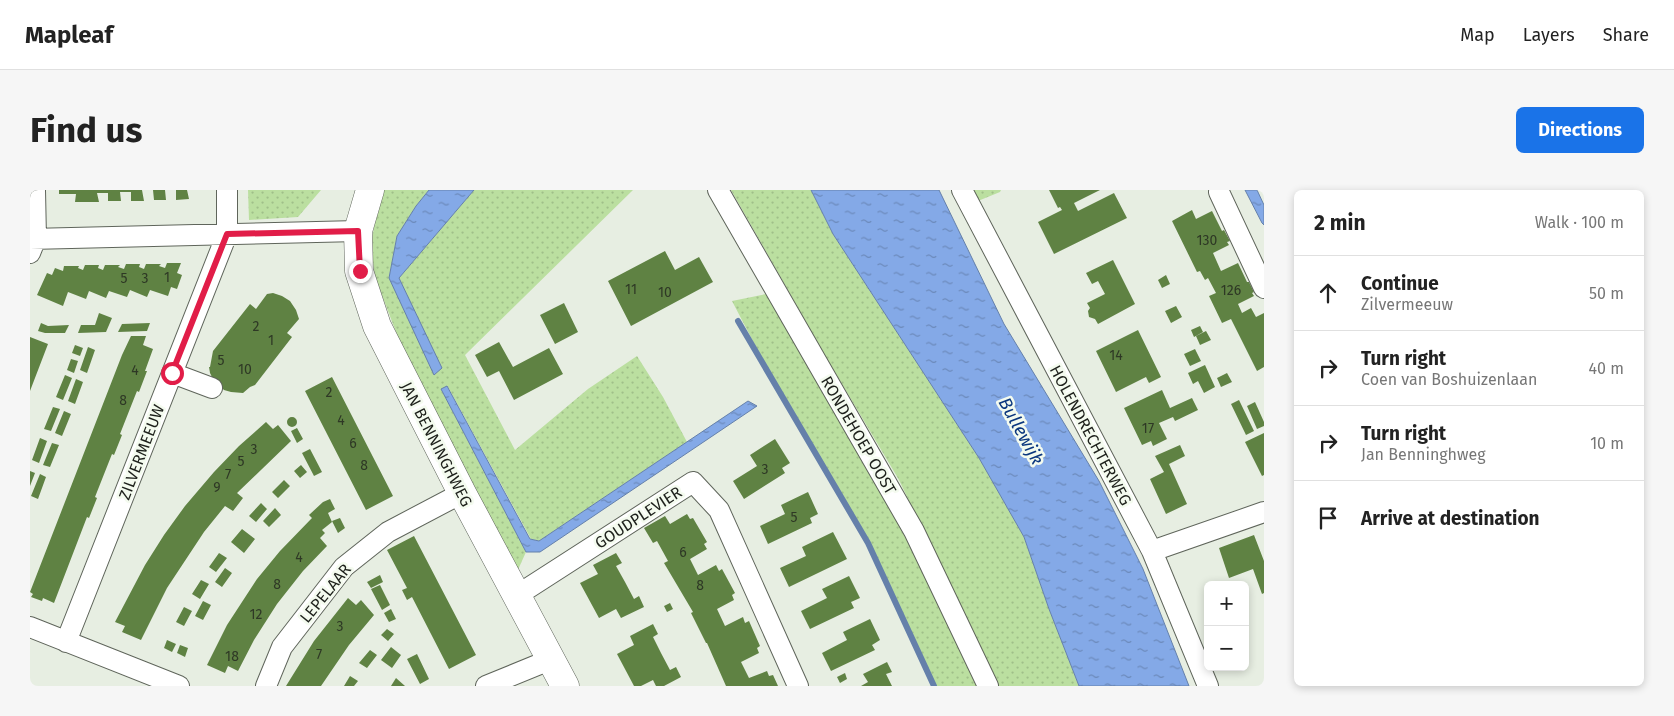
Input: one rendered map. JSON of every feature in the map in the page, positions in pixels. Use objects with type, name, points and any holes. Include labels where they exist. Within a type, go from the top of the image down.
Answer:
[{"type":"street","points":[[35,190],[32,243],[227,234],[358,231]]},
{"type":"street","points":[[227,190],[227,234]]},
{"type":"street","name":"JAN BENNINGHWEG","points":[[370,190],[358,231],[360,271],[378,326],[462,493],[565,686]]},
{"type":"street","name":"RONDEHOEP OOST","points":[[718,190],[914,531],[988,686]]},
{"type":"street","name":"HOLENDRECHTERWEG","points":[[962,190],[1152,551],[1208,686]]},
{"type":"street","points":[[1219,192],[1264,288]]},
{"type":"street","name":"ZILVERMEEUW","points":[[66,642],[227,234]]},
{"type":"street","points":[[172,373],[212,388]]},
{"type":"street","name":"GOUDPLEVIER","points":[[516,596],[693,482],[719,510],[798,686]]},
{"type":"street","name":"LEPELAAR","points":[[266,686],[282,648],[344,567],[388,532],[462,493]]},
{"type":"street","points":[[1152,551],[1264,512]]},
{"type":"street","points":[[30,627],[179,686]]},
{"type":"street","points":[[486,686],[552,659]]},
{"type":"green space","points":[[248,190],[321,190],[298,217],[249,220]]},
{"type":"green space","points":[[384,190],[429,190],[416,206],[397,236],[389,278],[441,368],[399,278],[474,190],[633,190],[465,355],[515,450],[588,389],[637,356],[663,397],[687,442],[539,541],[531,539],[448,387],[441,389],[526,552],[517,572],[409,366],[375,277],[371,246],[375,221]]},
{"type":"green space","points":[[731,190],[811,190],[833,234],[979,458],[1024,537],[1079,686],[998,686],[899,480],[826,357]]},
{"type":"green space","points":[[968,190],[1001,190],[973,203]]},
{"type":"green space","points":[[766,294],[904,533],[977,686],[936,686],[868,543],[778,389],[732,301]]},
{"type":"water","points":[[429,190],[474,190],[399,278],[442,368],[434,375],[389,278],[397,236],[416,206]]},
{"type":"water","name":"Bullewijk","points":[[811,190],[939,190],[1004,324],[1099,481],[1143,569],[1189,686],[1079,686],[1024,537],[979,458],[833,234]]},
{"type":"water","points":[[1245,190],[1257,190],[1264,205],[1264,225],[1262,223]]},
{"type":"water","points":[[447,386],[530,539],[539,541],[748,401],[757,406],[540,552],[526,552],[441,389]]},
{"type":"building","points":[[59,190],[142,190],[144,201],[131,201],[131,192],[120,192],[121,201],[108,201],[108,193],[97,193],[99,202],[75,202],[76,194],[59,194]]},
{"type":"building","points":[[153,190],[165,190],[166,200],[154,200]]},
{"type":"building","points":[[176,190],[187,190],[189,199],[176,200]]},
{"type":"building","points":[[1049,190],[1100,190],[1074,203],[1078,211],[1114,193],[1127,218],[1054,254],[1038,222],[1062,210],[1060,207],[1058,208]]},
{"type":"building","points":[[1192,210],[1196,219],[1212,211],[1222,231],[1224,230],[1230,241],[1227,242],[1229,245],[1213,253],[1221,271],[1238,263],[1254,292],[1252,293],[1254,296],[1238,304],[1242,313],[1251,308],[1256,317],[1264,313],[1264,367],[1257,371],[1231,319],[1222,323],[1209,296],[1216,293],[1208,278],[1205,280],[1200,271],[1197,272],[1172,221]]},
{"type":"building","points":[[665,251],[675,270],[699,257],[713,282],[631,326],[608,281]]},
{"type":"building","points":[[1113,260],[1135,304],[1098,324],[1095,319],[1089,317],[1088,311],[1090,308],[1087,303],[1105,294],[1098,281],[1092,284],[1086,273]]},
{"type":"building","points":[[167,263],[181,263],[177,273],[182,275],[177,289],[171,287],[168,296],[150,290],[147,297],[130,290],[127,297],[109,291],[106,298],[89,291],[86,299],[68,292],[63,306],[37,295],[47,273],[52,275],[55,268],[63,271],[64,266],[79,266],[78,268],[83,270],[85,265],[99,265],[98,268],[103,270],[105,265],[120,265],[118,267],[124,269],[126,264],[140,264],[139,267],[144,269],[146,264],[161,264],[159,266],[165,268]]},
{"type":"building","points":[[1166,275],[1170,284],[1162,288],[1158,280]]},
{"type":"building","points":[[273,293],[290,301],[296,310],[299,319],[287,333],[292,337],[255,385],[243,393],[224,390],[210,373],[209,367],[213,351],[250,304],[256,309],[267,294]]},
{"type":"building","points":[[564,303],[578,332],[555,344],[540,315]]},
{"type":"building","points":[[1176,306],[1182,317],[1171,323],[1165,311]]},
{"type":"building","points":[[99,313],[112,318],[106,332],[78,333],[81,325],[95,325]]},
{"type":"building","points":[[41,323],[48,326],[69,325],[65,333],[45,333],[38,331]]},
{"type":"building","points":[[150,323],[147,331],[118,332],[122,324]]},
{"type":"building","points":[[1200,326],[1203,332],[1194,337],[1191,330]]},
{"type":"building","points":[[1138,330],[1161,377],[1149,383],[1146,377],[1116,392],[1096,351]]},
{"type":"building","points":[[1206,331],[1211,340],[1200,345],[1196,336]]},
{"type":"building","points":[[131,336],[146,336],[143,345],[153,349],[145,371],[147,371],[139,392],[137,391],[120,434],[122,435],[114,455],[112,454],[95,497],[97,498],[89,518],[87,517],[54,603],[43,598],[42,601],[31,597],[33,594],[30,592]]},
{"type":"building","points":[[30,337],[48,344],[30,391]]},
{"type":"building","points":[[499,342],[513,367],[549,348],[563,374],[514,400],[499,371],[487,377],[475,355]]},
{"type":"building","points":[[75,345],[83,348],[80,356],[72,353]]},
{"type":"building","points":[[88,347],[95,350],[87,373],[80,370]]},
{"type":"building","points":[[1195,349],[1201,361],[1190,366],[1184,354]]},
{"type":"building","points":[[71,359],[78,361],[74,373],[67,370]]},
{"type":"building","points":[[1205,365],[1215,387],[1204,393],[1198,381],[1193,384],[1188,373]]},
{"type":"building","points":[[1227,373],[1232,382],[1221,387],[1217,378]]},
{"type":"building","points":[[65,375],[72,378],[63,400],[56,397]]},
{"type":"building","points":[[332,377],[393,496],[366,510],[305,391]]},
{"type":"building","points":[[76,379],[83,382],[75,404],[68,401]]},
{"type":"building","points":[[1162,390],[1170,408],[1192,398],[1198,410],[1175,421],[1173,417],[1159,423],[1167,439],[1153,446],[1151,441],[1142,445],[1124,408]]},
{"type":"building","points":[[1239,400],[1254,431],[1246,435],[1231,404]]},
{"type":"building","points":[[1255,402],[1264,422],[1264,426],[1257,429],[1247,406]]},
{"type":"building","points":[[53,407],[60,409],[51,431],[44,429]]},
{"type":"building","points":[[64,411],[71,414],[62,436],[55,433]]},
{"type":"building","points":[[290,417],[294,417],[297,422],[296,426],[290,427],[287,424],[287,420]]},
{"type":"building","points":[[266,422],[273,429],[278,425],[291,441],[237,493],[243,498],[233,511],[225,506],[204,532],[167,588],[141,640],[122,632],[125,626],[115,622],[145,565],[164,535],[185,506],[214,472]]},
{"type":"building","points":[[297,428],[303,439],[297,443],[291,431]]},
{"type":"building","points":[[1264,433],[1264,475],[1262,476],[1245,442]]},
{"type":"building","points":[[40,438],[47,441],[39,463],[32,460]]},
{"type":"building","points":[[775,439],[790,463],[782,468],[785,473],[744,499],[733,481],[757,466],[750,455]]},
{"type":"building","points":[[52,443],[59,445],[50,467],[43,465]]},
{"type":"building","points":[[1180,445],[1185,456],[1169,464],[1187,504],[1166,514],[1150,479],[1164,472],[1155,456]]},
{"type":"building","points":[[310,449],[322,472],[314,476],[302,453]]},
{"type":"building","points":[[301,465],[307,472],[300,478],[294,471]]},
{"type":"building","points":[[30,471],[35,473],[30,486]]},
{"type":"building","points":[[40,474],[46,477],[38,499],[31,496]]},
{"type":"building","points":[[284,480],[290,486],[278,498],[272,492]]},
{"type":"building","points":[[808,492],[818,514],[810,518],[812,523],[768,544],[760,526],[785,514],[781,505]]},
{"type":"building","points":[[330,499],[335,509],[328,513],[332,522],[322,530],[325,533],[320,538],[327,546],[303,571],[277,604],[254,640],[238,671],[228,666],[225,673],[207,665],[227,625],[257,579],[280,551],[312,518],[309,515],[323,502]]},
{"type":"building","points":[[261,503],[267,509],[256,522],[249,516]]},
{"type":"building","points":[[275,508],[281,515],[269,527],[263,521]]},
{"type":"building","points":[[687,514],[690,519],[693,518],[707,542],[704,544],[707,549],[690,559],[698,575],[716,565],[719,571],[722,569],[735,593],[732,595],[734,600],[717,609],[725,626],[743,617],[745,623],[749,621],[760,646],[757,648],[759,653],[741,662],[749,678],[767,671],[769,676],[773,675],[778,686],[726,686],[691,613],[693,612],[664,563],[668,561],[657,541],[653,543],[644,528],[665,516],[670,524]]},
{"type":"building","points":[[340,518],[345,528],[338,533],[332,521]]},
{"type":"building","points":[[242,529],[255,539],[244,553],[231,542]]},
{"type":"building","points":[[833,532],[847,559],[789,587],[780,568],[806,556],[802,547]]},
{"type":"building","points":[[1254,535],[1264,561],[1264,593],[1262,594],[1253,569],[1229,578],[1219,548]]},
{"type":"building","points":[[414,536],[476,655],[449,669],[412,597],[407,600],[402,590],[407,588],[387,550]]},
{"type":"building","points":[[219,553],[227,558],[216,572],[209,567]]},
{"type":"building","points":[[616,553],[622,563],[616,566],[634,599],[639,596],[644,607],[621,618],[616,609],[599,618],[580,583],[598,574],[593,565]]},
{"type":"building","points":[[225,568],[232,573],[222,587],[215,582]]},
{"type":"building","points":[[380,575],[383,582],[371,588],[367,582]]},
{"type":"building","points":[[849,576],[860,598],[851,602],[854,608],[810,629],[801,611],[827,598],[822,589]]},
{"type":"building","points":[[201,580],[209,584],[200,599],[192,594]]},
{"type":"building","points":[[380,585],[390,605],[382,610],[371,589]]},
{"type":"building","points":[[348,598],[356,605],[361,600],[374,615],[349,645],[321,686],[286,686],[314,641]]},
{"type":"building","points":[[203,601],[211,605],[203,620],[195,616]]},
{"type":"building","points":[[670,603],[673,609],[667,612],[664,606]]},
{"type":"building","points":[[184,607],[192,611],[184,626],[176,622]]},
{"type":"building","points":[[391,609],[396,619],[389,622],[384,613]]},
{"type":"building","points":[[870,619],[880,640],[872,645],[875,650],[831,671],[822,653],[847,640],[843,632]]},
{"type":"building","points":[[653,624],[658,634],[653,637],[661,653],[670,670],[676,667],[681,677],[664,686],[656,686],[653,680],[641,686],[634,686],[617,654],[634,645],[630,636]]},
{"type":"building","points":[[387,629],[394,634],[388,641],[381,635]]},
{"type":"building","points":[[167,640],[176,644],[172,652],[164,648]]},
{"type":"building","points":[[180,645],[188,648],[185,657],[177,653]]},
{"type":"building","points":[[391,647],[401,655],[392,668],[381,660]]},
{"type":"building","points":[[370,650],[377,655],[367,668],[359,663]]},
{"type":"building","points":[[417,654],[429,679],[420,684],[407,659]]},
{"type":"building","points":[[887,662],[892,672],[886,674],[892,686],[861,686],[868,682],[863,674]]},
{"type":"building","points":[[845,673],[847,679],[840,683],[837,677]]},
{"type":"building","points":[[350,676],[358,681],[354,686],[344,686]]},
{"type":"building","points":[[396,678],[405,686],[391,686]]},
{"type":"waterway","points":[[738,321],[868,543],[934,686]]},
{"type":"route","points":[[172,373],[227,234],[358,231],[360,271]]}]
